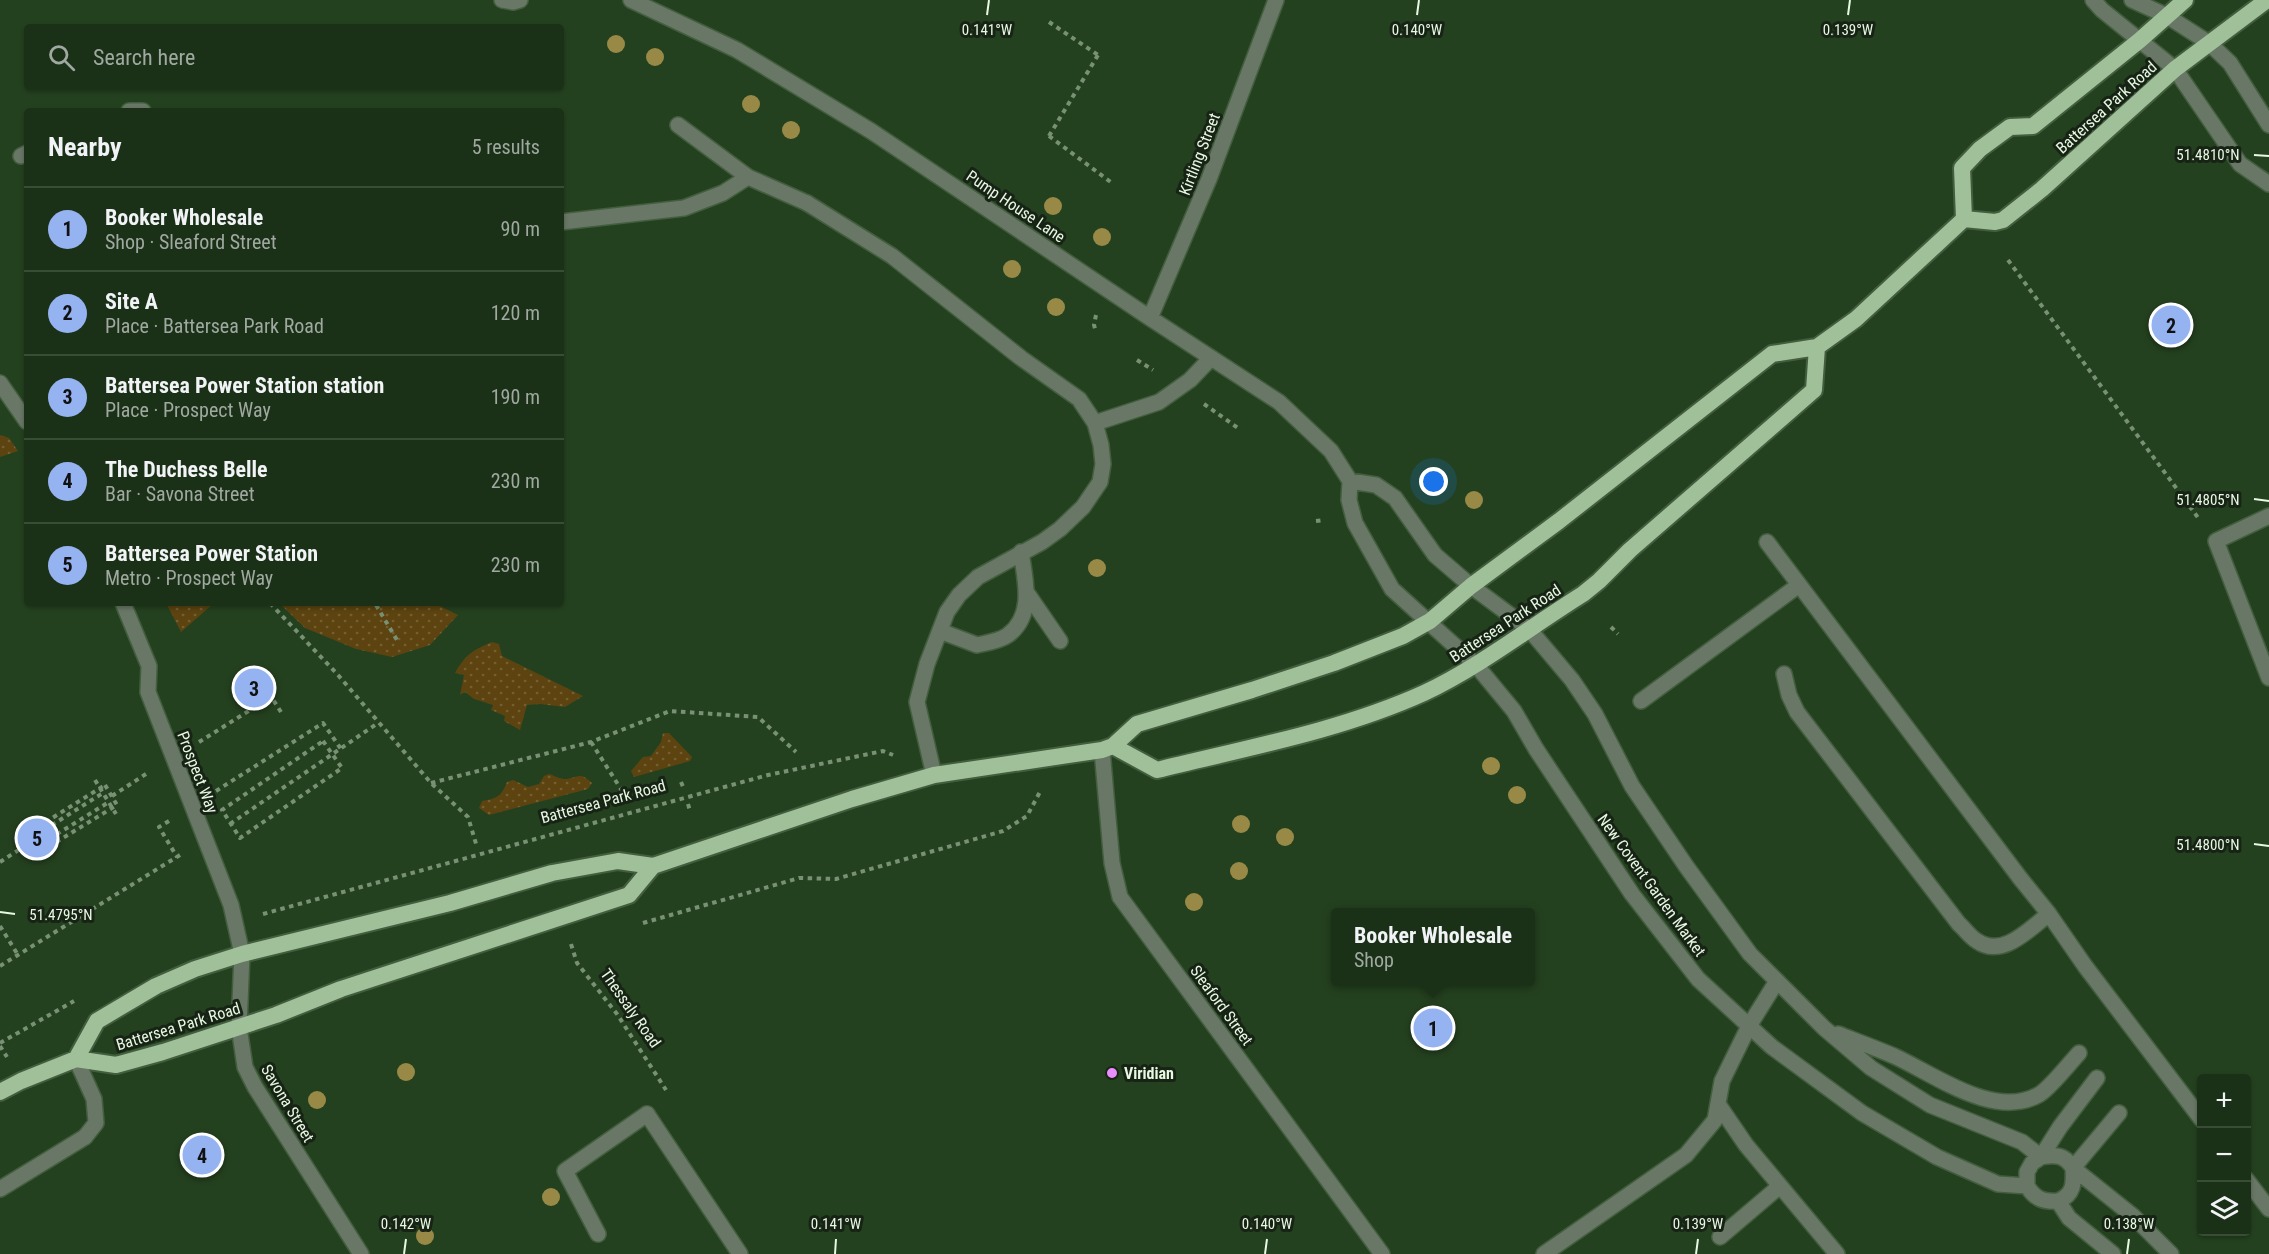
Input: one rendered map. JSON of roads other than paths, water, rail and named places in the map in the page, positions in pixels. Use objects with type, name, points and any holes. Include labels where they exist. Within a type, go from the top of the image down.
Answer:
[{"type":"highway","name":"Battersea Park Road","points":[[2185,0],[2140,40],[2033,126],[2010,127],[1980,149],[1962,168],[1964,219],[1995,222],[2002,220],[2042,189],[2175,69],[2267,0]]},
{"type":"highway","points":[[1107,748],[1137,724],[1334,663],[1403,636],[1430,621],[1471,586],[1559,521],[1772,354],[1817,346],[1856,319],[1964,219]]},
{"type":"highway","name":"Battersea Park Road","points":[[653,866],[629,895],[341,989],[239,1027],[116,1065],[75,1059],[97,1021],[166,981],[242,954],[450,903],[552,873],[618,861],[653,866],[852,799],[934,775],[1107,748],[1157,770],[1353,719],[1425,692],[1476,665],[1599,581],[1630,550],[1814,390],[1817,346]]},
{"type":"highway","points":[[0,1092],[75,1059]]},
{"type":"street","points":[[502,0],[513,2],[520,0]]},
{"type":"street","name":"Pump House Lane","points":[[631,0],[737,50],[792,82],[871,131],[1280,402],[1331,451],[1350,481],[1349,500],[1355,523],[1370,553],[1392,589],[1430,621]]},
{"type":"street","name":"Kirtling Street","points":[[1150,318],[1209,179],[1276,0]]},
{"type":"street","points":[[2093,0],[2102,10],[2175,69],[2240,164],[2269,184]]},
{"type":"street","points":[[2132,0],[2167,16],[2209,43],[2230,63],[2269,125]]},
{"type":"street","points":[[678,125],[748,177],[807,203],[892,256],[1021,358],[1079,399],[1095,423],[1103,464],[1100,482],[1083,507],[1060,530],[978,577],[959,595],[947,612],[919,687],[916,702],[934,775]]},
{"type":"street","points":[[564,222],[684,208],[723,193],[748,177]]},
{"type":"street","points":[[1095,423],[1159,402],[1190,380],[1211,358]]},
{"type":"street","points":[[2,391],[24,418]]},
{"type":"street","points":[[1350,481],[1376,485],[1395,498],[1435,555],[1471,586],[1529,629],[1572,680],[1595,714],[1632,786],[1750,954],[1824,1028],[1871,1068],[1930,1105],[2022,1142],[2041,1157],[2057,1155],[2068,1160],[2073,1168],[2133,1216],[2171,1254]]},
{"type":"street","points":[[2269,516],[2216,541],[2269,678]]},
{"type":"street","points":[[1767,542],[2197,1113]]},
{"type":"street","points":[[940,631],[977,645],[1008,635],[1023,617],[1027,593],[1021,552]]},
{"type":"street","points":[[1641,701],[1799,585]]},
{"type":"street","points":[[1027,593],[1060,641]]},
{"type":"street","name":"Prospect Way","points":[[124,606],[149,666],[148,692],[231,905],[242,954]]},
{"type":"street","name":"New Covent Garden Market","points":[[1430,621],[1476,665],[1514,711],[1536,749],[1632,894],[1698,979],[1772,1047],[1862,1113],[1937,1157],[1998,1184],[2026,1186],[2040,1200],[2058,1201]]},
{"type":"street","points":[[1784,674],[1789,695],[1797,712],[1959,924],[1978,942],[1995,946],[2012,943],[2049,914]]},
{"type":"street","name":"Sleaford Street","points":[[1107,748],[1112,863],[1120,897],[1382,1254]]},
{"type":"street","name":"Savona Street","points":[[242,954],[239,1027],[245,1067],[356,1253]]},
{"type":"street","points":[[1544,1254],[1686,1155],[1715,1120],[1722,1081],[1749,1026],[1777,981]]},
{"type":"street","points":[[1824,1028],[1895,1057],[1975,1096],[2000,1101],[2021,1101],[2041,1093],[2079,1053]]},
{"type":"street","points":[[0,1189],[85,1137],[96,1123],[94,1098],[75,1059]]},
{"type":"street","points":[[2026,1186],[2027,1172],[2032,1163],[2041,1157],[2060,1127],[2097,1078]]},
{"type":"street","points":[[1718,1104],[1746,1145],[1837,1254]]},
{"type":"street","points":[[2113,1254],[2069,1218],[2058,1201],[2070,1193],[2074,1183],[2073,1168],[2119,1113]]},
{"type":"street","points":[[598,1234],[565,1171],[647,1114],[740,1254]]},
{"type":"street","points":[[2249,1182],[2269,1209]]},
{"type":"street","points":[[1720,1237],[1780,1186]]},
{"type":"place","name":"Site A","points":[[2171,325]]},
{"type":"place","name":"Battersea Power Station station","points":[[254,688]]},
{"type":"place","name":"Battersea Power Station","points":[[37,838]]},
{"type":"place","name":"Booker Wholesale","points":[[1433,1028]]},
{"type":"place","name":"Viridian","points":[[1112,1073]]},
{"type":"place","name":"The Duchess Belle","points":[[202,1155]]}]
